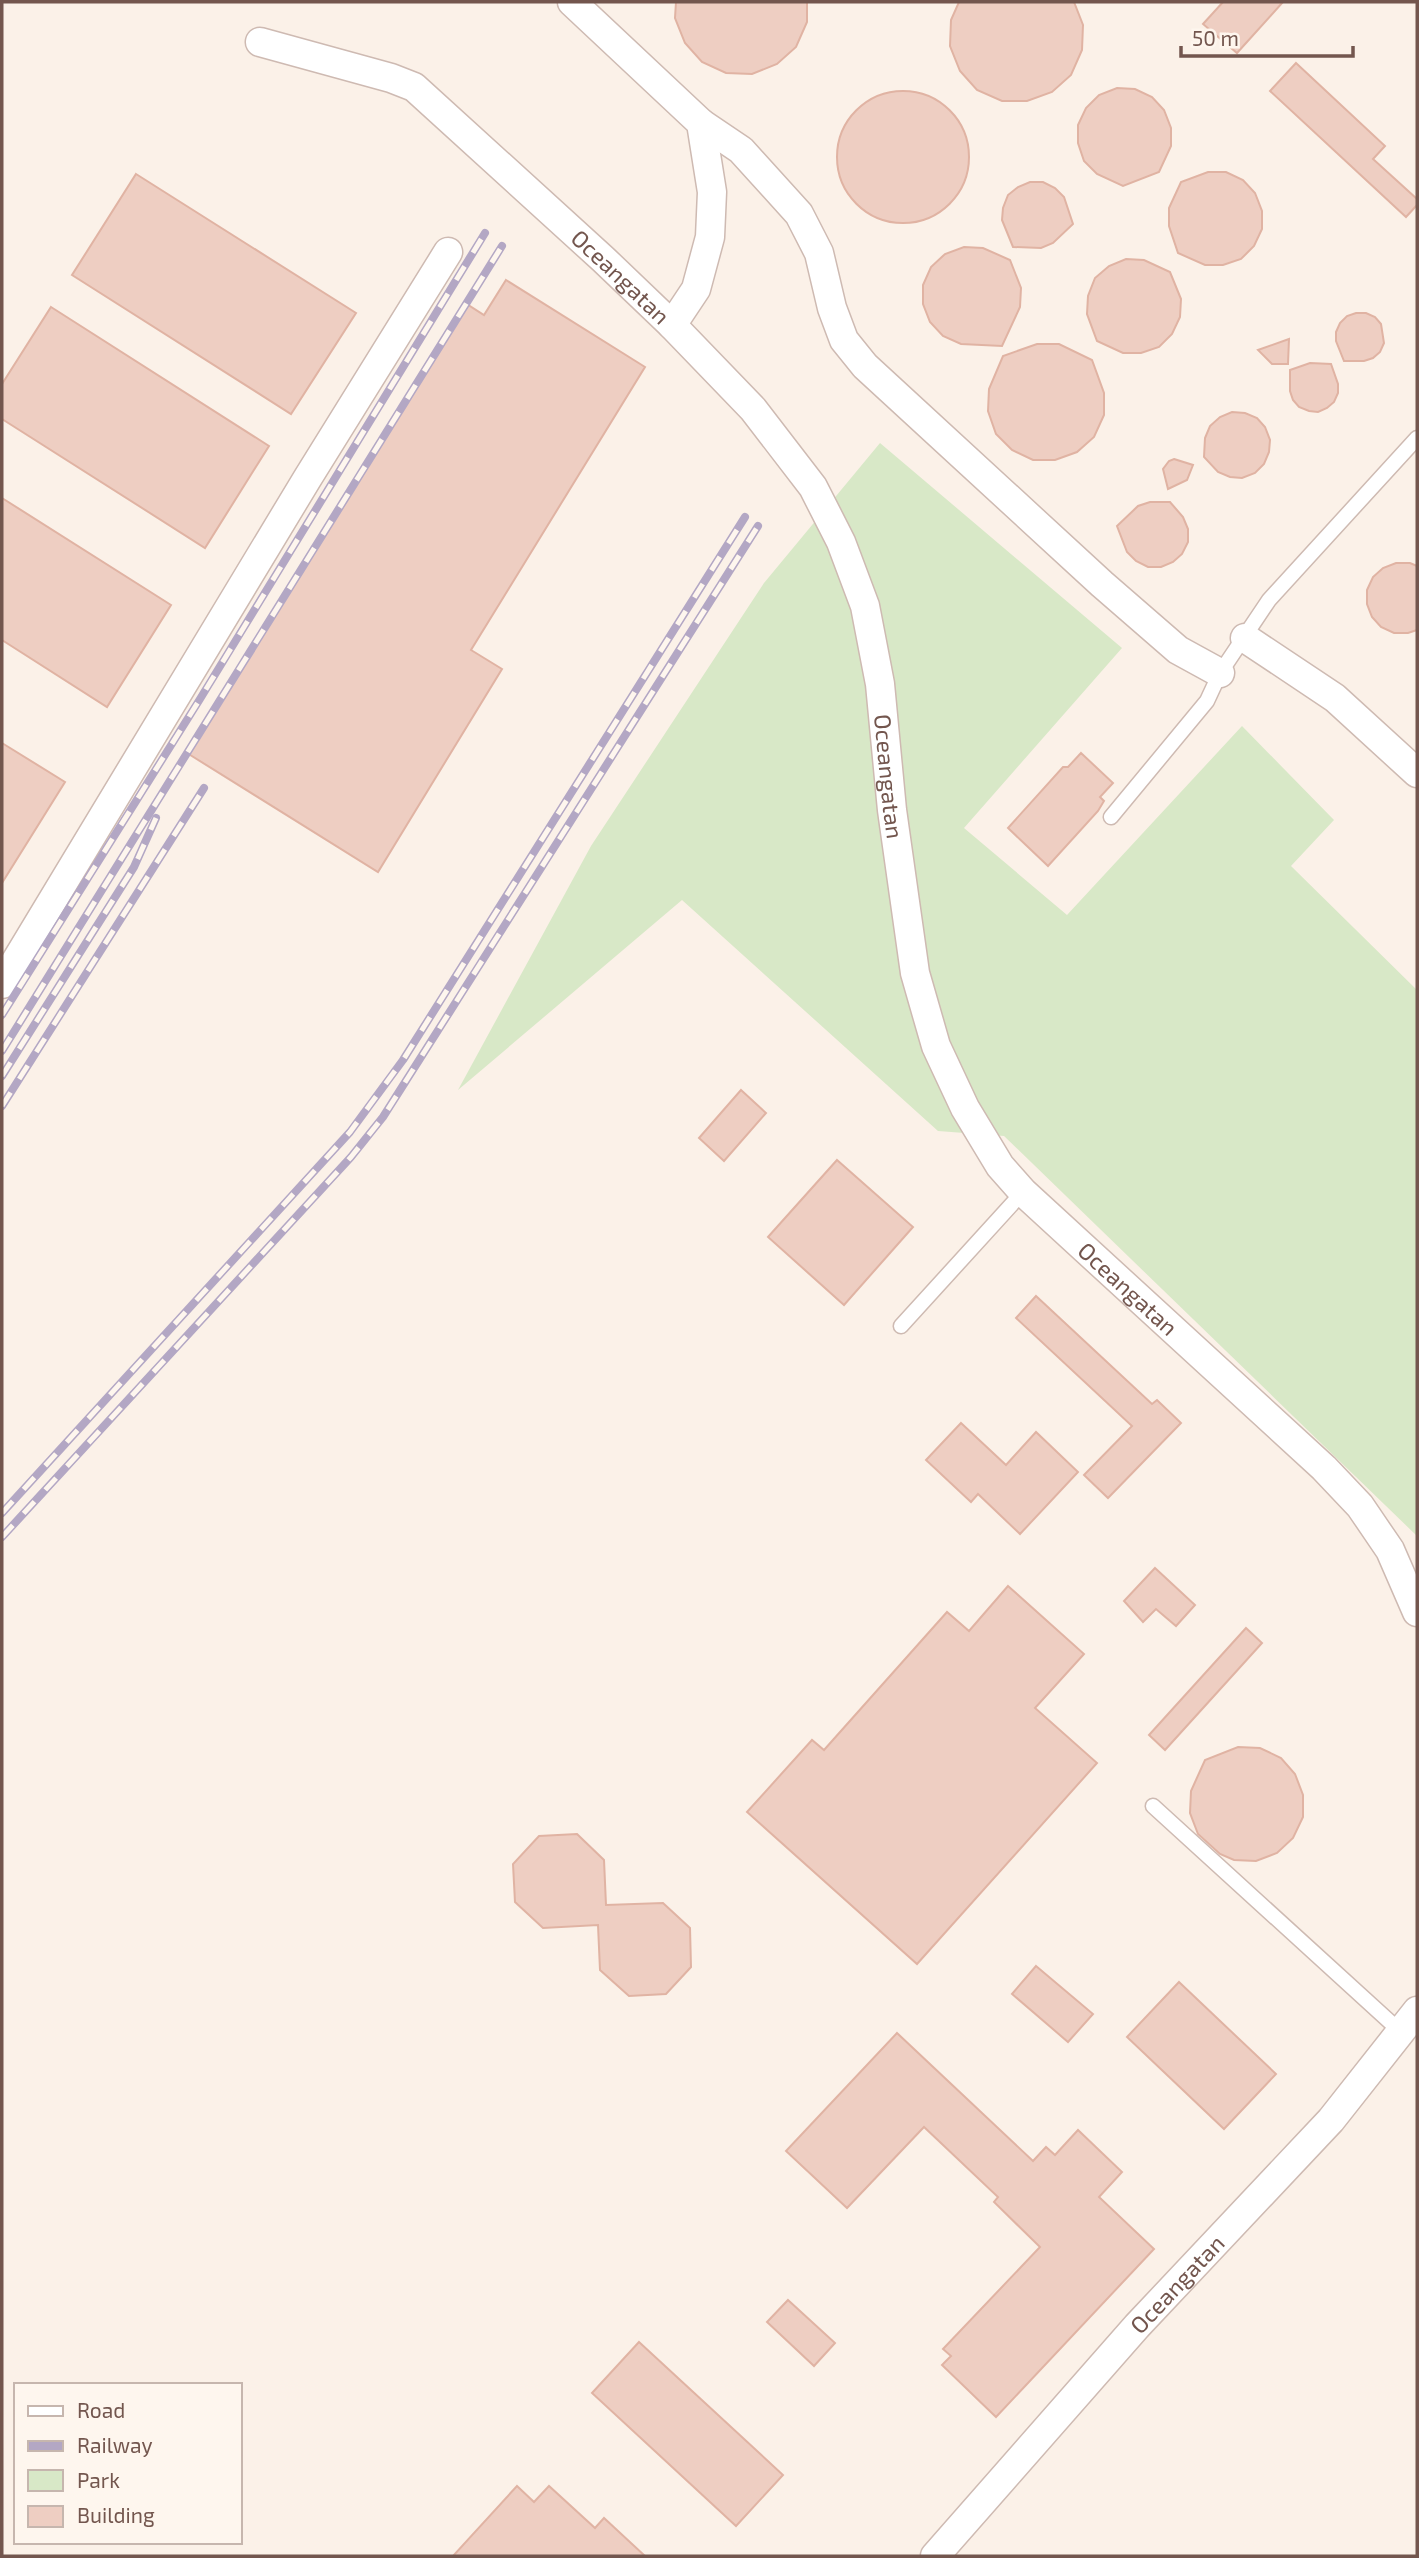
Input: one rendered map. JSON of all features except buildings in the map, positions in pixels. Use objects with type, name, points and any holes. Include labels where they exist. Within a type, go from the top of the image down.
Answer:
[{"type":"street","points":[[578,4],[701,123],[741,150],[799,214],[819,253],[832,308],[844,340],[865,366],[1150,626],[1178,650],[1220,673]]},
{"type":"street","name":"Oceangatan","points":[[260,42],[391,78],[414,87],[672,325],[753,409],[813,487],[841,542],[865,606],[880,684],[891,810],[915,973],[936,1046],[965,1108],[1000,1166],[1023,1192],[1324,1468],[1360,1506],[1390,1550],[1417,1609]]},
{"type":"street","points":[[672,325],[696,289],[710,237],[712,192],[701,123]]},
{"type":"street","points":[[2,984],[299,491],[448,252]]},
{"type":"street","points":[[1245,638],[1335,698],[1417,773]]},
{"type":"street","name":"Oceangatan","points":[[935,2556],[1137,2326],[1331,2120],[1409,2022]]},
{"type":"lane","points":[[1111,817],[1207,701],[1220,673],[1269,600],[1417,438]]},
{"type":"lane","points":[[901,1326],[1023,1192]]},
{"type":"lane","points":[[1153,1806],[1409,2022]]},
{"type":"green space","points":[[880,443],[1122,648],[964,828],[1067,915],[1242,726],[1334,820],[1291,866],[1417,990],[1417,1536],[1004,1136],[938,1131],[682,900],[458,1090],[591,846],[764,583]]},
{"type":"railway","points":[[2,1015],[200,699],[485,233]]},
{"type":"railway","points":[[2,1051],[502,246]]},
{"type":"railway","points":[[2,1513],[350,1132],[403,1060],[745,517]]},
{"type":"railway","points":[[2,1537],[351,1157],[383,1117],[758,526]]},
{"type":"railway","points":[[2,1106],[204,788]]},
{"type":"railway","points":[[2,1076],[134,867],[156,818]]}]
